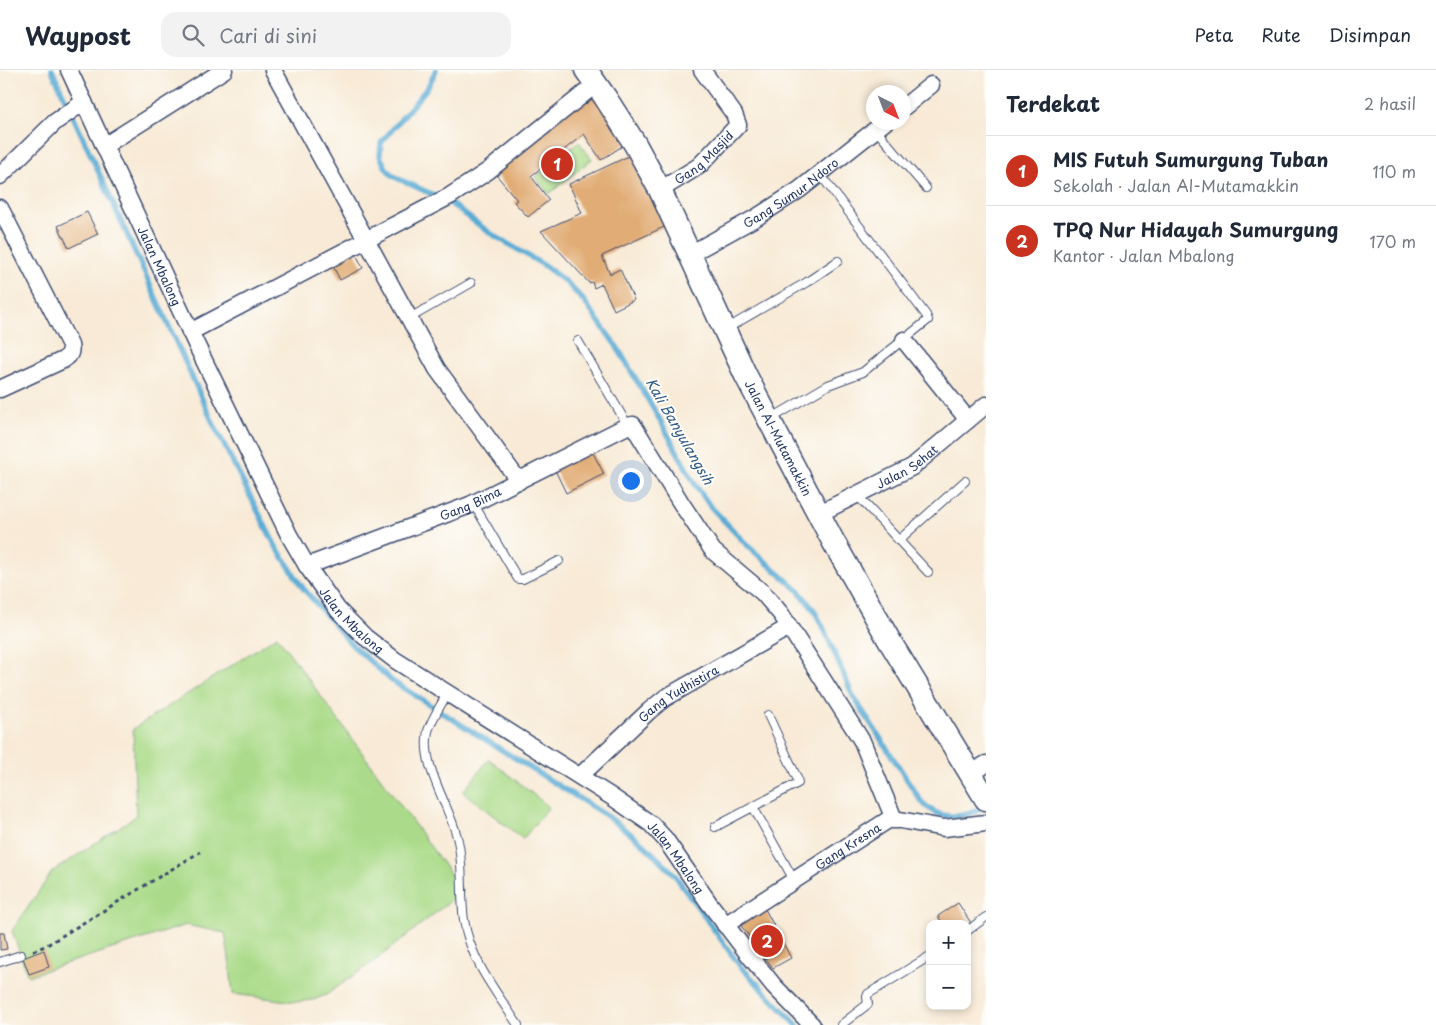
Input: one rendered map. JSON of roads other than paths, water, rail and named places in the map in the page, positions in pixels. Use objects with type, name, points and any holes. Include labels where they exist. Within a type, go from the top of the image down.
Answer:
[{"type":"street","name":"Jalan Mbalong","points":[[69,70],[81,103],[104,146],[190,332],[266,489],[307,566],[338,610],[365,637],[445,698],[580,776],[630,808],[657,830],[725,925],[774,986],[812,1025]]},
{"type":"street","points":[[104,146],[224,70]]},
{"type":"street","points":[[273,70],[436,369],[520,481]]},
{"type":"street","name":"Gang Masjid","points":[[660,190],[699,166],[738,125],[734,114],[702,70]]},
{"type":"street","points":[[190,332],[422,211],[473,181],[591,77]]},
{"type":"street","name":"Jalan Al-Mutamakkin","points":[[591,77],[635,144],[660,190],[746,376],[818,514],[890,640],[977,772],[986,799]]},
{"type":"street","points":[[911,101],[931,85]]},
{"type":"street","points":[[0,176],[55,122],[81,103]]},
{"type":"street","name":"Gang Sumur Ndoro","points":[[690,254],[757,217],[820,174],[875,130]]},
{"type":"street","points":[[0,208],[70,345],[71,351],[67,358],[0,389]]},
{"type":"street","points":[[904,340],[968,420]]},
{"type":"street","name":"Jalan Sehat","points":[[818,514],[912,467],[986,405]]},
{"type":"street","points":[[628,426],[633,425],[636,428],[681,503],[713,551],[769,599],[789,627],[862,741],[894,819]]},
{"type":"street","name":"Gang Bima","points":[[307,566],[473,504],[628,426]]},
{"type":"street","name":"Gang Yudhistira","points":[[580,776],[660,702],[685,685],[789,627]]},
{"type":"street","name":"Gang Kresna","points":[[725,925],[888,820],[894,819],[944,828],[986,824]]},
{"type":"lane","points":[[883,130],[926,188]]},
{"type":"lane","points":[[769,420],[825,387],[864,372],[927,322],[927,316],[820,174]]},
{"type":"lane","points":[[724,330],[807,282],[838,261]]},
{"type":"lane","points":[[408,319],[471,283]]},
{"type":"lane","points":[[578,341],[628,426]]},
{"type":"lane","points":[[899,540],[965,480]]},
{"type":"lane","points":[[857,495],[928,572]]},
{"type":"lane","points":[[473,504],[518,579],[523,579],[559,561]]},
{"type":"lane","points":[[445,698],[427,737],[428,755],[456,829],[459,842],[466,930],[481,968],[518,1025]]},
{"type":"lane","points":[[715,827],[798,783],[768,715]]},
{"type":"lane","points":[[753,807],[794,880]]},
{"type":"lane","points":[[971,928],[986,918]]},
{"type":"lane","points":[[0,962],[21,955]]},
{"type":"lane","points":[[841,1025],[868,1004],[868,994],[926,958]]},
{"type":"waterway","points":[[52,70],[214,425],[275,545],[303,588],[352,645],[392,681],[607,816],[640,841],[674,874],[740,966],[797,1025]]},
{"type":"waterway","name":"Kali Banyulangsih","points":[[436,70],[428,87],[381,143],[380,156],[386,168],[392,175],[401,180],[447,201],[490,233],[545,266],[567,283],[584,301],[617,347],[696,486],[710,506],[749,547],[798,590],[814,610],[853,696],[921,801],[928,808],[936,812],[952,816],[969,814],[986,806]]},
{"type":"place","name":"MIS Futuh Sumurgung Tuban","points":[[557,164]]},
{"type":"place","name":"TPQ Nur Hidayah Sumurgung","points":[[767,941]]}]
